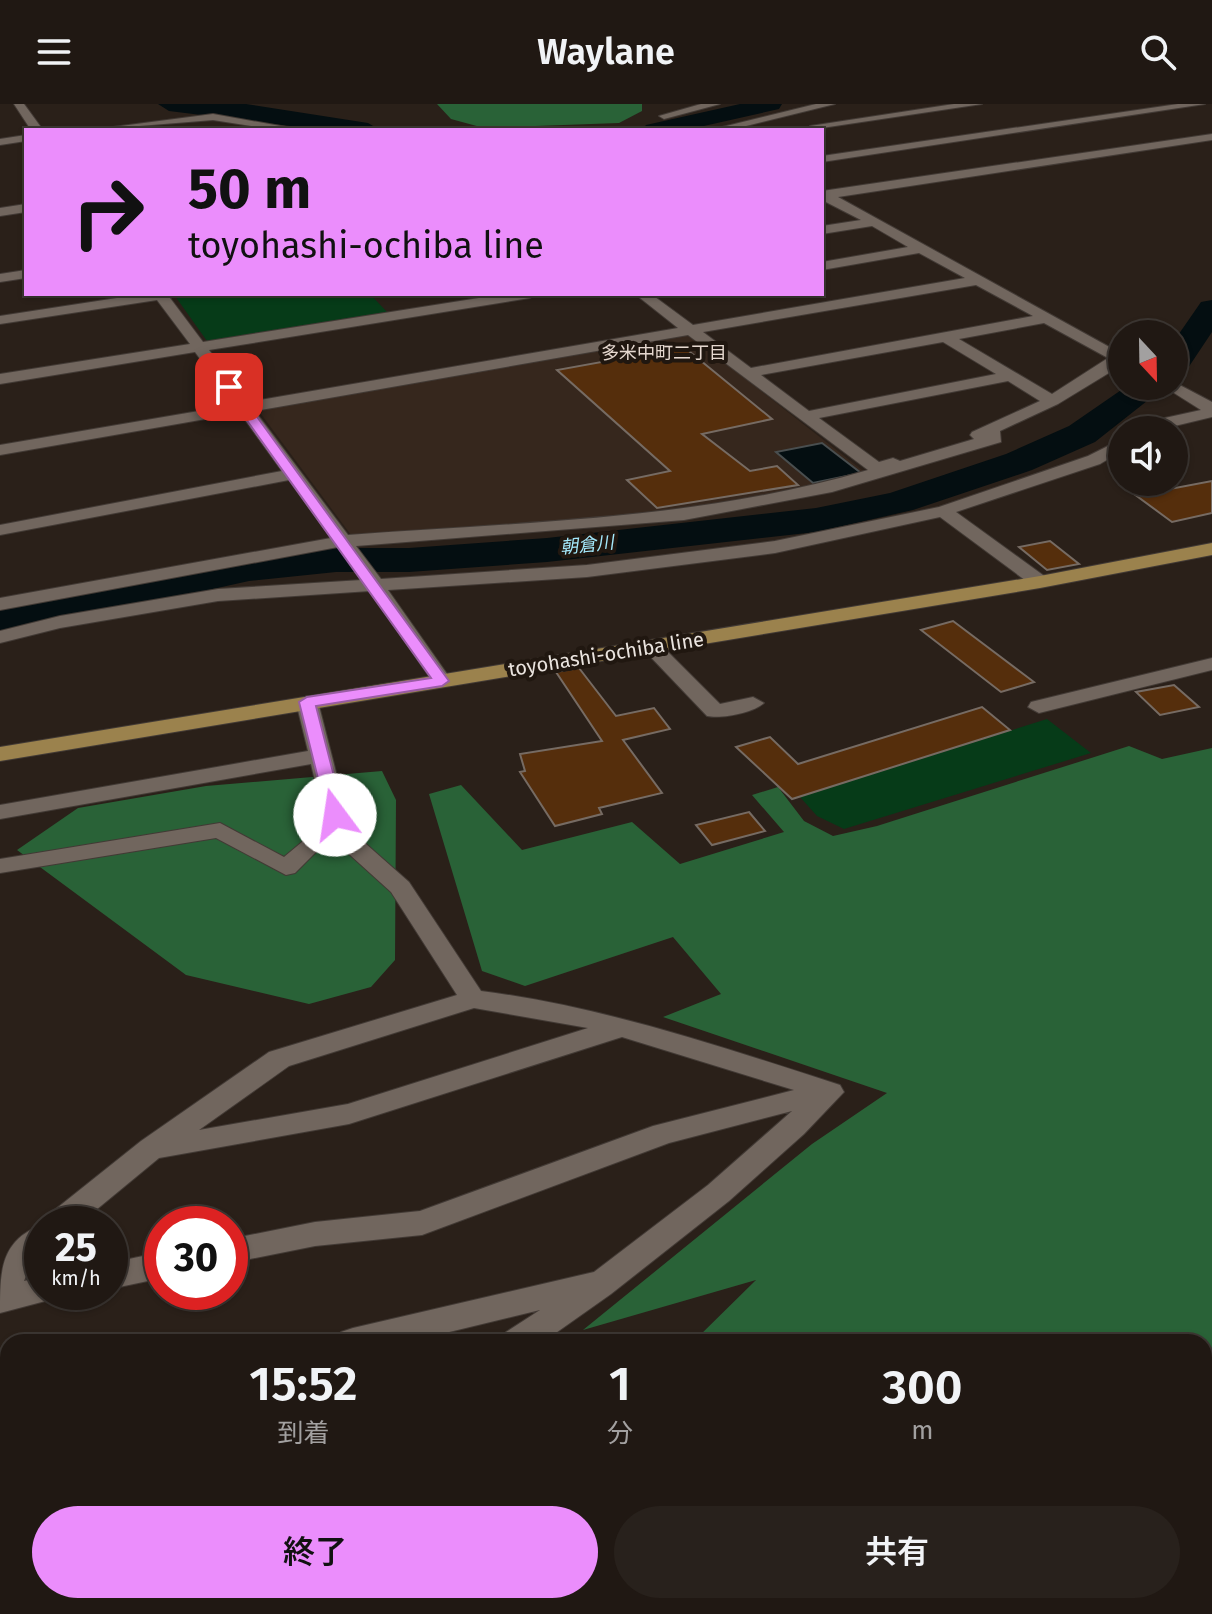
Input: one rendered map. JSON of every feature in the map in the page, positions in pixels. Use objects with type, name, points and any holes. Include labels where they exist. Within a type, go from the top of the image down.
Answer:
[{"type":"main road","name":"toyohashi-ochiba line","points":[[0,754],[1040,582],[1212,549]]},
{"type":"street","points":[[19,104],[36,128]]},
{"type":"street","points":[[663,118],[715,104]]},
{"type":"street","points":[[724,128],[830,104]]},
{"type":"street","points":[[815,126],[977,104]]},
{"type":"street","points":[[1141,104],[1184,121]]},
{"type":"street","points":[[824,159],[1200,104]]},
{"type":"street","points":[[788,113],[819,128]]},
{"type":"street","points":[[114,128],[213,117],[284,128]]},
{"type":"street","points":[[1198,127],[1212,135]]},
{"type":"street","points":[[824,130],[867,152]]},
{"type":"street","points":[[824,195],[1212,135]]},
{"type":"street","points":[[975,137],[1034,163]]},
{"type":"street","points":[[0,142],[24,138]]},
{"type":"street","points":[[824,195],[1108,352]]},
{"type":"street","points":[[0,212],[24,208]]},
{"type":"street","points":[[824,230],[874,222]]},
{"type":"street","points":[[824,266],[923,248]]},
{"type":"street","points":[[0,278],[24,274]]},
{"type":"street","points":[[0,450],[979,280]]},
{"type":"street","points":[[0,320],[151,296]]},
{"type":"street","points":[[165,296],[442,681]]},
{"type":"street","points":[[0,379],[518,296]]},
{"type":"street","points":[[645,296],[877,469],[992,431],[1052,401],[1108,366]]},
{"type":"street","points":[[780,296],[801,310]]},
{"type":"street","points":[[750,373],[1046,318]]},
{"type":"street","points":[[946,337],[1052,401]]},
{"type":"street","points":[[806,416],[1009,376]]},
{"type":"street","points":[[1188,396],[1212,411]]},
{"type":"street","points":[[1188,417],[1212,411]]},
{"type":"street","points":[[0,604],[344,543],[684,515],[826,488],[888,472],[995,438],[992,431]]},
{"type":"street","points":[[0,637],[60,622],[218,595],[587,571],[791,544],[943,511],[1094,460],[1108,452]]},
{"type":"street","points":[[0,530],[293,474]]},
{"type":"street","points":[[943,511],[1040,582]]},
{"type":"street","points":[[651,646],[715,711],[753,703]]},
{"type":"street","points":[[1039,707],[1212,664]]},
{"type":"street","points":[[307,702],[335,815],[347,840],[400,887],[473,999]]},
{"type":"street","points":[[0,812],[320,756]]},
{"type":"street","points":[[0,866],[220,830],[286,868],[316,842],[335,815]]},
{"type":"street","points":[[80,1206],[151,1149],[279,1059],[473,999],[523,1004],[625,1026],[830,1092]]},
{"type":"street","points":[[151,1149],[349,1114],[625,1026]]},
{"type":"street","points":[[248,1247],[315,1234],[422,1223],[663,1134],[830,1092]]},
{"type":"street","points":[[530,1334],[610,1280],[775,1146],[830,1092]]},
{"type":"street","points":[[0,1299],[19,1255],[24,1251]]},
{"type":"street","points":[[386,1334],[610,1280]]},
{"type":"street","points":[[0,1299],[24,1294]]},
{"type":"shaded area","points":[[682,335],[692,337],[867,474],[684,513],[351,535],[261,414],[263,410]]},
{"type":"shaded area","points":[[822,443],[861,473],[813,483],[776,452]]},
{"type":"green space","points":[[437,104],[642,104],[642,111],[619,123],[484,128],[451,119]]},
{"type":"green space","points":[[175,296],[372,296],[387,312],[207,341]]},
{"type":"green space","points":[[1047,719],[1091,753],[844,829],[817,816],[800,797]]},
{"type":"green space","points":[[1129,746],[1162,759],[1212,748],[1212,1334],[701,1334],[756,1280],[583,1330],[812,1144],[887,1093],[663,1017],[721,994],[673,937],[525,986],[482,971],[429,794],[461,785],[522,850],[632,822],[680,864],[784,832],[752,795],[778,787],[804,821],[833,836],[877,826]]},
{"type":"green space","points":[[382,771],[396,800],[395,960],[371,987],[309,1004],[186,975],[17,850],[78,808],[206,786]]},
{"type":"building","points":[[684,347],[772,419],[702,434],[750,471],[777,466],[798,485],[657,508],[627,480],[670,471],[557,370]]},
{"type":"building","points":[[1212,481],[1212,513],[1172,522],[1137,496],[1188,496],[1188,486]]},
{"type":"building","points":[[1050,541],[1079,564],[1047,570],[1019,547]]},
{"type":"building","points":[[953,621],[1034,682],[1001,692],[921,630]]},
{"type":"building","points":[[579,668],[616,716],[654,708],[670,729],[623,740],[662,793],[599,808],[602,814],[555,826],[520,772],[525,771],[520,754],[602,741],[556,672]]},
{"type":"building","points":[[1174,685],[1199,707],[1160,715],[1136,692]]},
{"type":"building","points":[[982,707],[1010,730],[792,799],[736,747],[770,737],[798,764]]},
{"type":"building","points":[[749,812],[765,831],[712,845],[696,825]]},
{"type":"waterway","points":[[169,104],[246,111],[355,128]]},
{"type":"waterway","points":[[663,128],[771,104]]},
{"type":"waterway","name":"朝倉川","points":[[1188,344],[1212,309]]},
{"type":"waterway","name":"朝倉川","points":[[0,623],[249,569],[336,560],[409,560],[547,550],[816,520],[899,502],[1019,462],[1082,434],[1129,400]]},
{"type":"district","name":"多米中町二丁目","points":[[664,353]]},
{"type":"route","points":[[229,387],[377,587],[442,681],[307,702],[335,815]]}]
